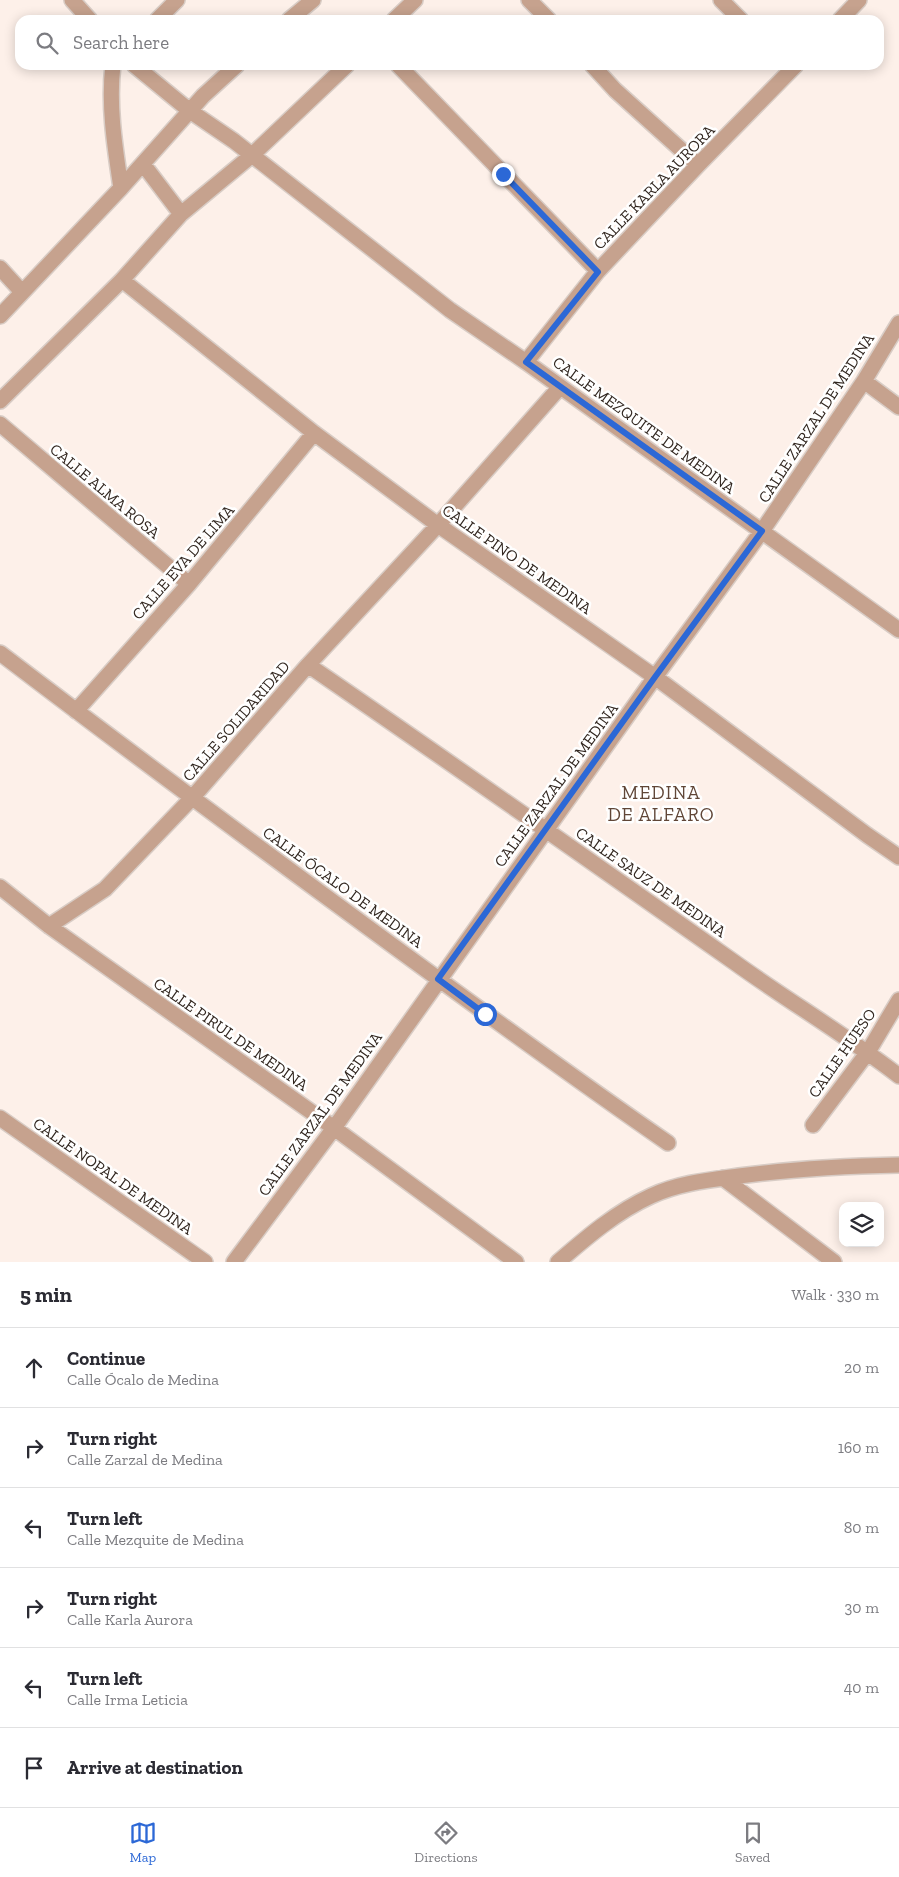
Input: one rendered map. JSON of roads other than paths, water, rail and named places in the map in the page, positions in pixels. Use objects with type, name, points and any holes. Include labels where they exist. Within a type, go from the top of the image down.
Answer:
[{"type":"street","points":[[72,0],[86,15]]},
{"type":"street","points":[[162,15],[177,0]]},
{"type":"street","points":[[295,15],[313,0]]},
{"type":"street","points":[[399,15],[415,0]]},
{"type":"street","points":[[529,0],[544,15]]},
{"type":"street","points":[[721,0],[736,15]]},
{"type":"street","points":[[845,15],[859,0]]},
{"type":"street","points":[[113,70],[111,86],[113,116],[121,188]]},
{"type":"street","name":"CALLE MEZQUITE DE MEDINA","points":[[140,70],[450,310],[526,362],[899,630]]},
{"type":"street","points":[[0,316],[121,188],[203,96],[232,70]]},
{"type":"street","points":[[0,401],[122,280],[181,214],[251,156],[342,70]]},
{"type":"street","points":[[403,70],[598,272]]},
{"type":"street","points":[[597,70],[615,90],[698,165]]},
{"type":"street","name":"CALLE KARLA AURORA","points":[[526,362],[598,272],[789,70]]},
{"type":"street","points":[[142,164],[181,214]]},
{"type":"street","points":[[0,268],[22,292]]},
{"type":"street","name":"CALLE PINO DE MEDINA","points":[[122,280],[314,433],[438,525],[655,677],[899,857]]},
{"type":"street","name":"CALLE ZARZAL DE MEDINA","points":[[234,1262],[334,1128],[438,979],[762,531],[864,381],[899,323]]},
{"type":"street","points":[[864,381],[899,407]]},
{"type":"street","name":"CALLE SOLIDARIDAD","points":[[49,926],[105,889],[192,798],[308,665],[438,525],[560,387]]},
{"type":"street","name":"CALLE ALMA ROSA","points":[[0,424],[189,584]]},
{"type":"street","name":"CALLE EVA DE LIMA","points":[[76,711],[189,584],[314,433]]},
{"type":"street","name":"CALLE ÓCALO DE MEDINA","points":[[0,653],[192,798],[438,979],[564,1071],[668,1143]]},
{"type":"street","name":"CALLE SAUZ DE MEDINA","points":[[308,665],[546,829],[736,964],[868,1052],[899,1076]]},
{"type":"street","name":"CALLE PIRUL DE MEDINA","points":[[0,887],[49,926],[334,1128],[516,1262]]},
{"type":"street","name":"CALLE HUESO","points":[[813,1125],[868,1052],[899,1000]]},
{"type":"street","name":"CALLE NOPAL DE MEDINA","points":[[0,1118],[205,1262]]},
{"type":"street","points":[[558,1262],[628,1208],[644,1199],[684,1184],[781,1172],[899,1164]]},
{"type":"street","points":[[723,1178],[834,1262]]},
{"type":"district","name":"MEDINA DE ALFARO","points":[[661,803]]}]
